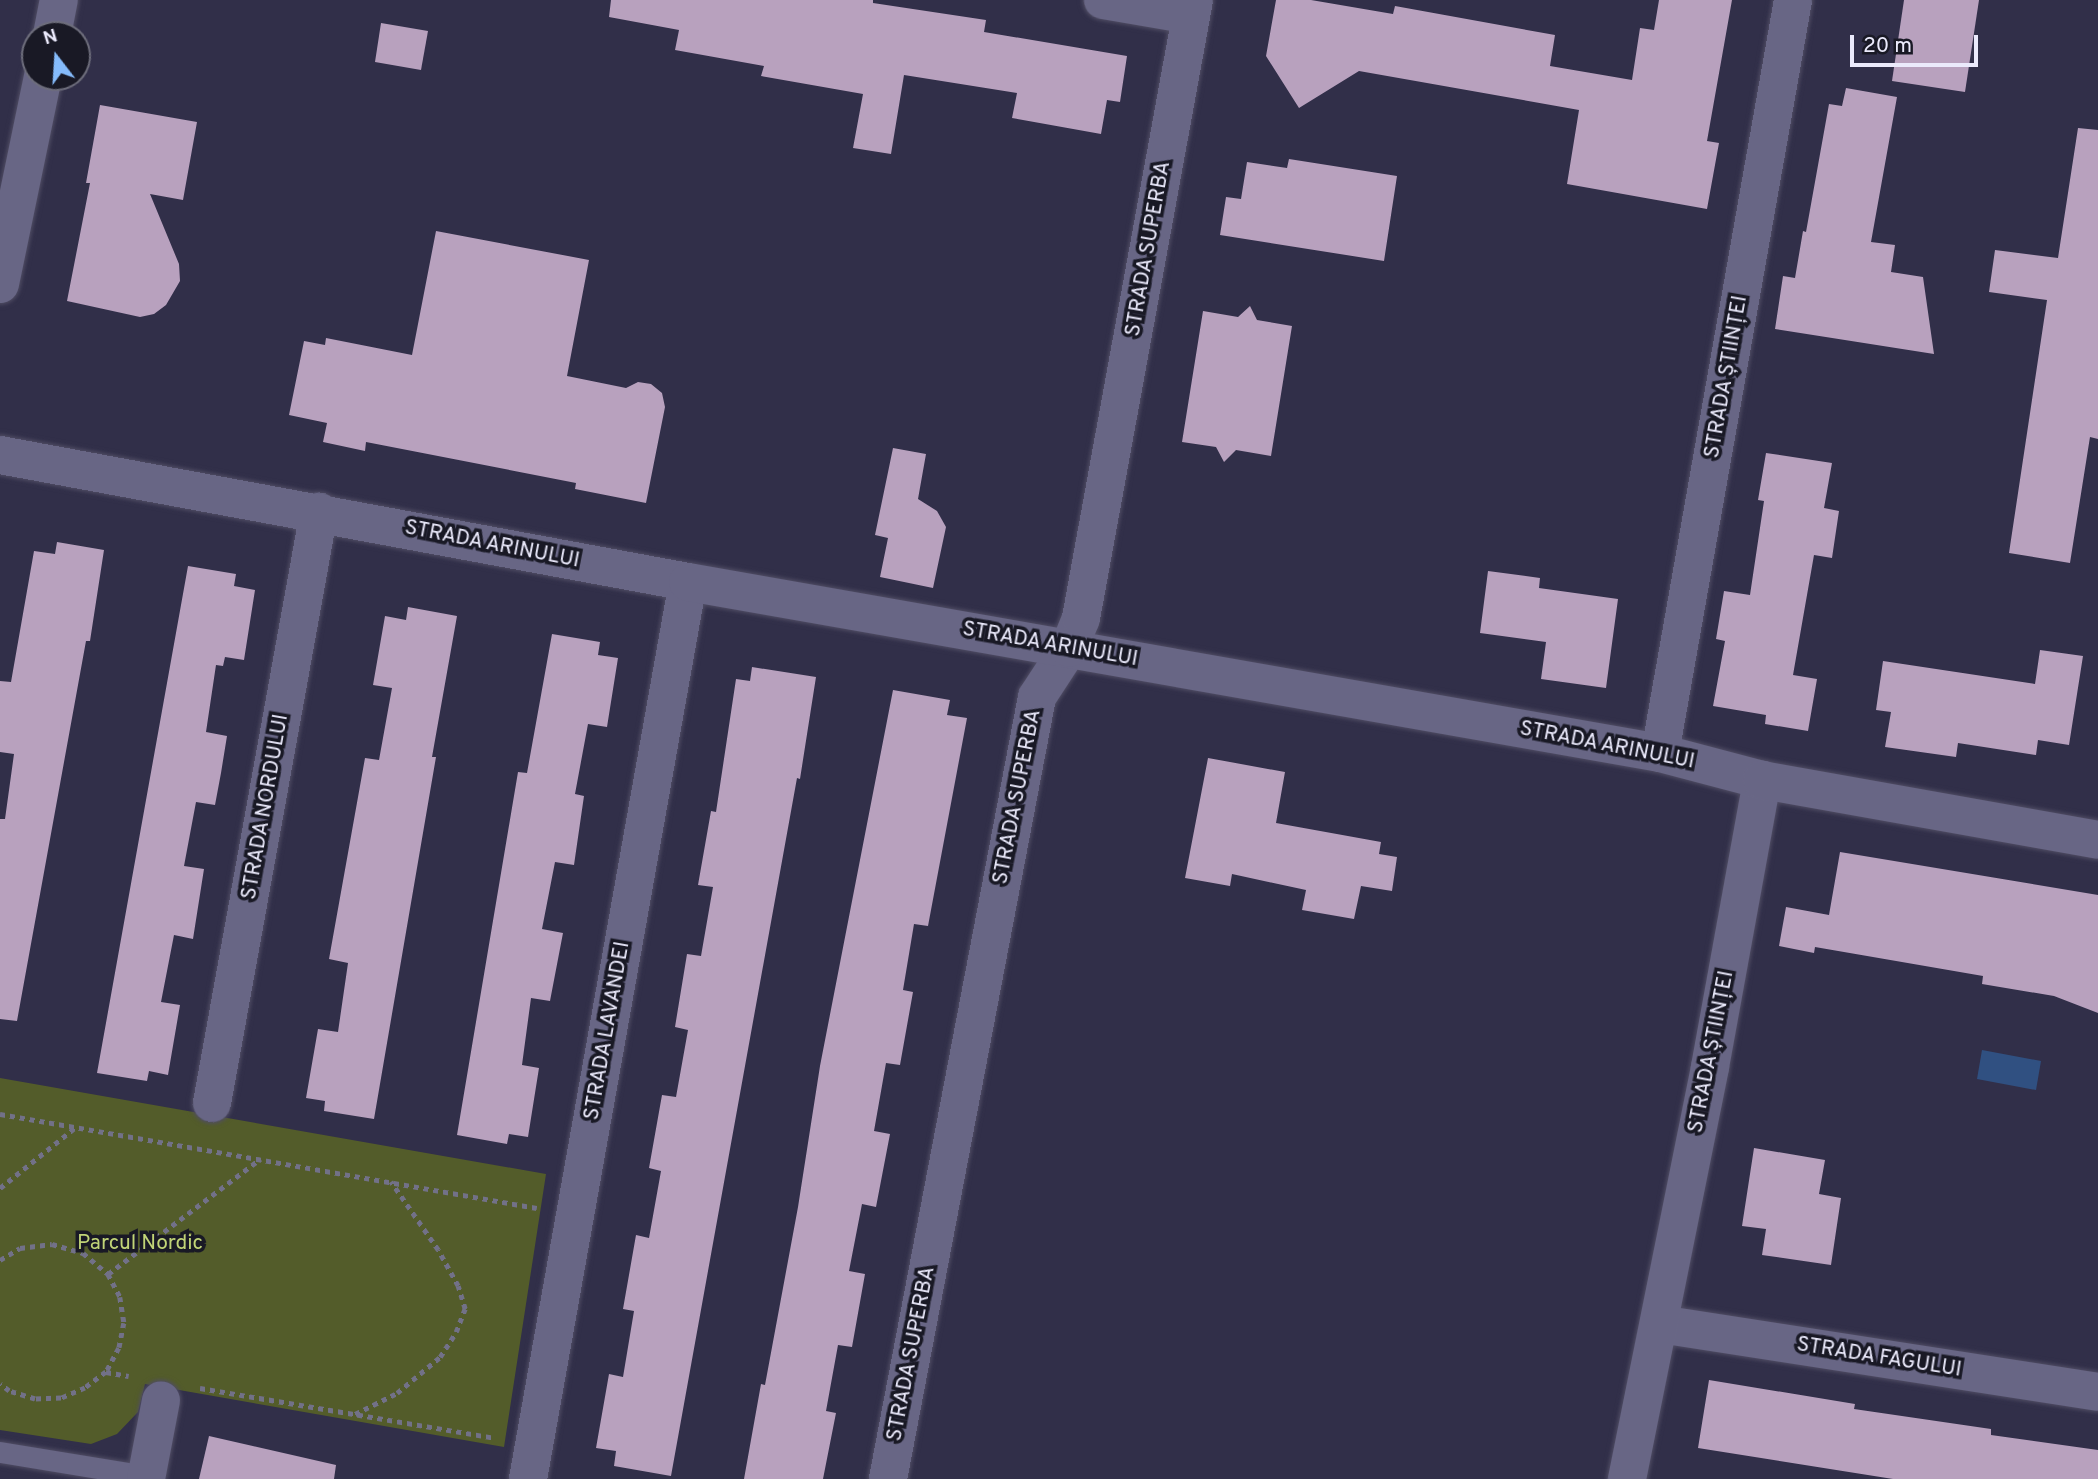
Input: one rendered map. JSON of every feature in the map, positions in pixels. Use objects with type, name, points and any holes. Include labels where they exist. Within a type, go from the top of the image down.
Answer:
[{"type":"street","points":[[55,21],[59,0]]},
{"type":"street","points":[[1103,0],[1192,7]]},
{"type":"street","name":"STRADA ȘTIINȚEI","points":[[1660,753],[1793,0]]},
{"type":"street","name":"STRADA SUPERBA","points":[[888,1479],[1037,697],[1069,648],[1084,604],[1192,7]]},
{"type":"street","points":[[0,284],[40,91]]},
{"type":"street","name":"STRADA ARINULUI","points":[[0,455],[688,582],[1660,753],[1762,780],[2098,840]]},
{"type":"street","name":"STRADA NORDULUI","points":[[212,1103],[319,512]]},
{"type":"street","name":"STRADA LAVANDEI","points":[[531,1462],[688,582]]},
{"type":"street","name":"STRADA ȘTIINȚEI","points":[[1627,1479],[1762,780]]},
{"type":"street","name":"STRADA FAGULUI","points":[[1659,1324],[2098,1392]]},
{"type":"street","points":[[147,1477],[164,1388]]},
{"type":"lane","points":[[0,1452],[147,1477]]},
{"type":"path","points":[[0,1114],[575,1214]]},
{"type":"path","points":[[0,1188],[76,1127]]},
{"type":"path","points":[[108,1274],[260,1159]]},
{"type":"path","points":[[354,1414],[397,1393],[440,1357],[456,1332],[464,1309],[458,1286],[438,1250],[391,1182]]},
{"type":"path","points":[[0,1260],[20,1248],[52,1244],[83,1253],[108,1274],[120,1297],[124,1323],[119,1349],[106,1372],[86,1388],[61,1398],[35,1399],[9,1391],[0,1384]]},
{"type":"path","points":[[106,1372],[164,1388],[354,1414],[531,1462]]},
{"type":"green space","name":"Parcul Nordic","points":[[0,1078],[546,1174],[504,1447],[145,1384],[138,1412],[117,1434],[91,1444],[0,1430]]},
{"type":"water","points":[[1982,1050],[2041,1061],[2036,1090],[1977,1079]]},
{"type":"building","points":[[611,0],[873,0],[873,3],[986,20],[984,32],[1127,56],[1120,102],[1107,100],[1101,134],[1012,118],[1017,93],[904,75],[891,154],[853,148],[863,94],[761,76],[764,66],[675,50],[679,30],[609,17]]},
{"type":"building","points":[[1276,0],[1311,0],[1393,14],[1395,6],[1555,35],[1550,66],[1632,80],[1640,28],[1654,30],[1659,0],[1732,0],[1707,141],[1719,143],[1707,209],[1567,184],[1579,110],[1359,71],[1299,108],[1266,56]]},
{"type":"building","points":[[1904,0],[1979,0],[1965,92],[1892,81]]},
{"type":"building","points":[[381,23],[428,31],[421,70],[375,62]]},
{"type":"building","points":[[1846,88],[1897,97],[1871,242],[1895,245],[1891,272],[1923,277],[1934,354],[1775,329],[1783,276],[1795,278],[1829,104],[1842,106]]},
{"type":"building","points":[[100,105],[197,122],[183,200],[150,194],[179,264],[180,281],[166,305],[154,314],[140,317],[67,301],[90,183],[86,183]]},
{"type":"building","points":[[2078,128],[2098,130],[2098,439],[2090,437],[2070,563],[2009,553],[2047,300],[1989,292],[1995,250],[2058,258]]},
{"type":"building","points":[[1289,159],[1397,176],[1384,261],[1220,235],[1226,197],[1241,199],[1247,162],[1287,168]]},
{"type":"building","points":[[436,231],[589,260],[567,376],[626,388],[638,382],[651,384],[662,393],[665,407],[646,503],[575,489],[576,483],[366,442],[365,451],[323,442],[327,423],[289,415],[304,341],[325,345],[326,338],[412,355]]},
{"type":"building","points":[[1250,306],[1257,320],[1292,326],[1271,456],[1236,450],[1224,462],[1216,447],[1182,442],[1203,311],[1238,317]]},
{"type":"building","points":[[893,448],[926,454],[918,499],[937,511],[946,527],[933,588],[880,577],[888,538],[875,535]]},
{"type":"building","points":[[1766,453],[1832,463],[1824,508],[1839,511],[1832,558],[1814,555],[1793,675],[1817,679],[1808,731],[1765,724],[1766,715],[1713,706],[1725,641],[1716,639],[1724,591],[1750,595],[1764,501],[1758,500]]},
{"type":"building","points":[[57,542],[104,550],[90,641],[86,641],[17,1021],[0,1019],[0,819],[5,819],[14,754],[0,752],[0,681],[11,682],[34,551],[55,554]]},
{"type":"building","points":[[188,566],[236,574],[234,586],[255,590],[244,660],[225,657],[223,666],[216,665],[206,732],[227,736],[221,773],[215,805],[196,802],[184,866],[204,869],[193,939],[174,935],[161,1002],[180,1005],[168,1075],[149,1071],[147,1081],[97,1073]]},
{"type":"building","points":[[1488,571],[1540,578],[1539,588],[1618,599],[1606,688],[1541,679],[1546,642],[1480,633]]},
{"type":"building","points":[[408,607],[457,616],[432,757],[436,757],[374,1119],[324,1111],[325,1101],[306,1098],[318,1029],[338,1032],[348,963],[329,959],[365,758],[379,760],[392,688],[373,685],[385,616],[406,620]]},
{"type":"building","points":[[552,634],[600,642],[598,655],[618,658],[607,727],[588,724],[575,794],[584,796],[574,865],[555,862],[542,929],[563,933],[550,1001],[531,998],[522,1065],[539,1068],[528,1137],[509,1134],[507,1144],[457,1135],[518,772],[527,773]]},
{"type":"building","points":[[2040,650],[2083,656],[2069,745],[2038,740],[2036,755],[1958,743],[1956,757],[1885,747],[1891,712],[1876,710],[1883,661],[2035,684]]},
{"type":"building","points":[[752,667],[816,677],[800,779],[797,778],[671,1476],[614,1466],[616,1451],[596,1448],[609,1374],[623,1377],[634,1311],[623,1309],[636,1235],[649,1238],[661,1171],[649,1168],[662,1095],[676,1097],[688,1030],[675,1027],[687,954],[701,956],[713,887],[698,885],[711,811],[716,812],[736,679],[750,681]]},
{"type":"building","points":[[893,690],[950,700],[947,715],[967,718],[928,926],[914,924],[903,990],[913,992],[900,1065],[886,1063],[874,1131],[890,1134],[876,1207],[862,1204],[849,1271],[865,1274],[852,1347],[838,1345],[826,1411],[836,1413],[823,1479],[744,1479],[761,1384],[765,1385],[798,1207],[820,1066]]},
{"type":"building","points":[[1208,758],[1285,772],[1276,823],[1381,842],[1379,854],[1397,857],[1392,891],[1361,886],[1354,919],[1302,910],[1306,890],[1232,874],[1230,886],[1185,878]]},
{"type":"building","points":[[1840,852],[2098,895],[2098,1013],[2054,996],[1982,984],[1983,976],[1815,947],[1814,953],[1779,946],[1786,907],[1829,915]]},
{"type":"building","points":[[1754,1148],[1825,1160],[1819,1194],[1841,1198],[1831,1265],[1762,1255],[1766,1229],[1742,1226]]},
{"type":"building","points":[[1709,1380],[1855,1404],[1854,1409],[1991,1429],[1991,1435],[2098,1450],[2098,1479],[1893,1479],[1698,1448]]},
{"type":"building","points":[[209,1436],[336,1465],[334,1479],[199,1479]]}]
